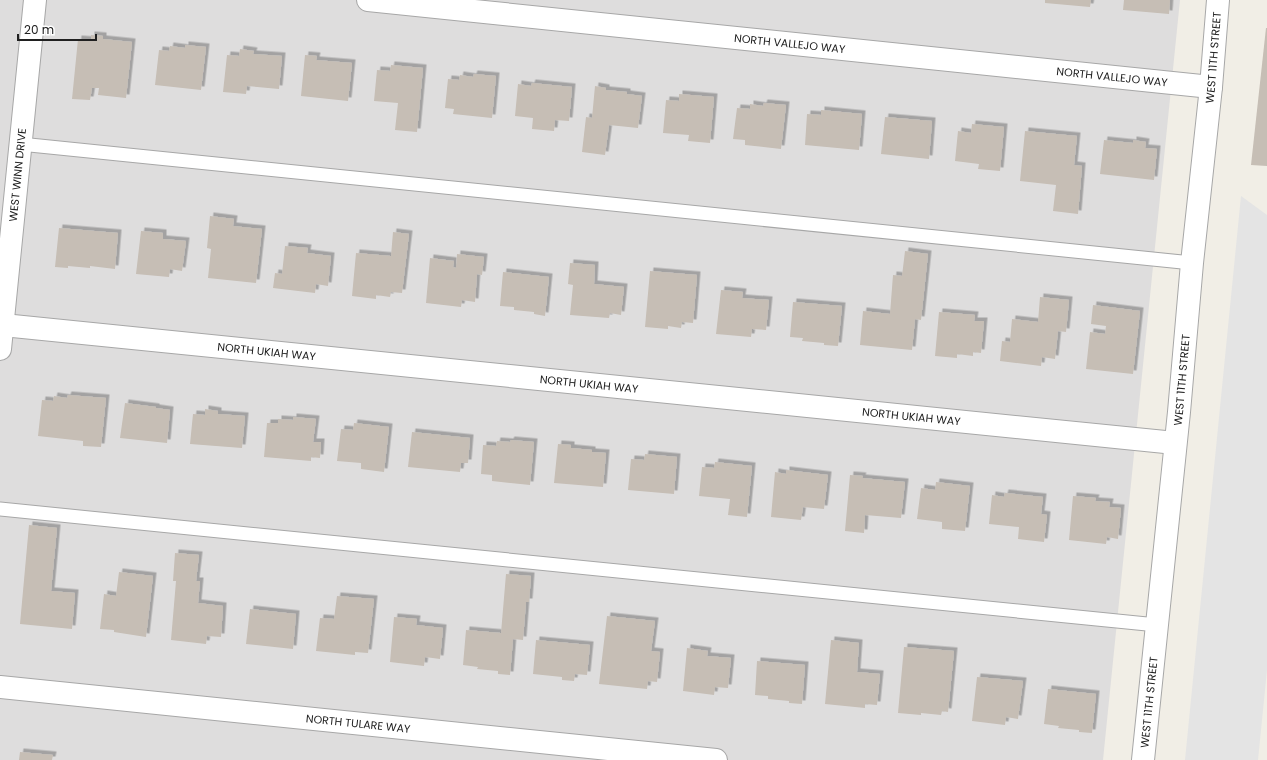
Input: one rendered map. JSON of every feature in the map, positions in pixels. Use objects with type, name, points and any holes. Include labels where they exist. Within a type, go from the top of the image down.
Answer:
[{"type":"street","name":"WEST WINN DRIVE","points":[[0,349],[35,0]]},
{"type":"street","name":"NORTH VALLEJO WAY","points":[[368,0],[1212,87]]},
{"type":"street","name":"WEST 11TH STREET","points":[[1143,760],[1192,263],[1212,87],[1218,0]]},
{"type":"street","name":"NORTH UKIAH WAY","points":[[2,325],[1175,444]]},
{"type":"street","name":"NORTH TULARE WAY","points":[[0,687],[716,760]]},
{"type":"lane","points":[[20,144],[1192,263]]},
{"type":"lane","points":[[0,509],[1157,625]]},
{"type":"shaded area","points":[[0,0],[1180,0],[1103,760],[0,760]]},
{"type":"shaded area","points":[[1241,196],[1267,215],[1267,670],[1258,760],[1185,760]]},
{"type":"building","points":[[1045,0],[1091,0],[1090,7],[1045,3]]},
{"type":"building","points":[[1124,0],[1170,0],[1169,14],[1123,10]]},
{"type":"building","points":[[1267,28],[1267,166],[1251,165]]},
{"type":"building","points":[[91,35],[103,36],[103,39],[132,42],[126,98],[98,95],[99,88],[92,88],[90,100],[72,99],[78,39],[91,40]]},
{"type":"building","points":[[185,45],[206,47],[201,90],[155,85],[159,50],[169,51],[170,46],[185,48]]},
{"type":"building","points":[[240,49],[254,51],[253,54],[282,56],[279,89],[247,86],[246,94],[223,92],[227,55],[239,56]]},
{"type":"building","points":[[305,55],[317,56],[316,60],[352,63],[348,101],[301,96]]},
{"type":"building","points":[[391,65],[423,68],[417,132],[395,130],[398,103],[374,101],[377,70],[390,71]]},
{"type":"building","points":[[474,74],[496,76],[492,118],[453,114],[454,109],[445,108],[448,79],[459,80],[460,75],[473,77]]},
{"type":"building","points":[[532,83],[572,87],[569,121],[555,120],[554,131],[532,129],[533,118],[515,116],[518,84],[531,86]]},
{"type":"building","points":[[595,86],[606,88],[606,90],[627,92],[627,94],[642,96],[638,128],[609,125],[605,155],[582,152],[586,117],[592,118]]},
{"type":"building","points":[[679,94],[714,97],[710,143],[688,141],[689,135],[663,133],[666,100],[679,101]]},
{"type":"building","points":[[764,103],[786,105],[781,149],[745,145],[745,140],[733,139],[737,108],[750,109],[750,104],[763,106]]},
{"type":"building","points":[[821,110],[862,114],[859,150],[805,145],[807,114],[821,115]]},
{"type":"building","points":[[885,117],[932,121],[929,159],[881,154]]},
{"type":"building","points":[[972,124],[1004,127],[1000,171],[978,169],[979,164],[955,161],[958,131],[971,133]]},
{"type":"building","points":[[1025,131],[1077,136],[1074,165],[1082,166],[1078,214],[1053,211],[1056,185],[1020,181]]},
{"type":"building","points":[[1104,140],[1133,143],[1133,140],[1146,142],[1145,148],[1157,149],[1154,180],[1100,174]]},
{"type":"building","points":[[210,216],[234,219],[233,226],[262,229],[256,283],[208,278],[211,249],[207,248]]},
{"type":"building","points":[[59,228],[118,233],[115,269],[90,266],[90,268],[68,266],[68,268],[55,267]]},
{"type":"building","points":[[141,231],[163,233],[163,239],[186,241],[182,271],[170,269],[169,277],[136,274]]},
{"type":"building","points":[[393,232],[409,234],[402,293],[391,292],[390,297],[376,295],[376,299],[352,296],[356,253],[391,256]]},
{"type":"building","points":[[285,246],[308,248],[307,253],[331,256],[328,286],[316,284],[315,293],[273,288],[275,273],[282,274]]},
{"type":"building","points":[[905,251],[928,254],[921,320],[915,319],[912,350],[860,345],[863,311],[890,314],[893,275],[902,276]]},
{"type":"building","points":[[457,254],[484,257],[482,275],[477,274],[475,302],[462,300],[461,307],[426,303],[430,258],[454,261],[453,267],[456,268]]},
{"type":"building","points":[[570,263],[595,265],[594,284],[624,287],[621,315],[610,313],[609,318],[570,315],[573,285],[568,284]]},
{"type":"building","points":[[650,271],[697,275],[693,323],[682,322],[681,328],[668,326],[668,329],[645,327]]},
{"type":"building","points":[[503,272],[549,277],[545,316],[534,314],[534,312],[514,310],[514,307],[500,306]]},
{"type":"building","points":[[721,290],[743,292],[742,298],[769,300],[766,330],[752,329],[751,337],[716,334]]},
{"type":"building","points":[[1040,297],[1069,300],[1066,332],[1058,331],[1055,359],[1042,357],[1041,366],[1000,361],[1002,341],[1010,342],[1012,319],[1038,322]]},
{"type":"building","points":[[793,302],[842,306],[838,346],[802,341],[803,338],[790,337]]},
{"type":"building","points":[[1093,305],[1140,311],[1133,374],[1086,369],[1090,332],[1105,334],[1106,326],[1091,324]]},
{"type":"building","points":[[939,312],[975,315],[974,321],[984,321],[981,353],[973,352],[973,356],[957,354],[957,358],[935,356]]},
{"type":"building","points":[[68,395],[106,398],[101,447],[83,446],[83,441],[38,436],[42,400],[53,401],[54,396],[67,398]]},
{"type":"building","points":[[125,403],[170,410],[167,443],[120,438]]},
{"type":"building","points":[[205,409],[218,411],[218,414],[245,416],[242,448],[190,444],[193,414],[205,415]]},
{"type":"building","points":[[293,417],[316,419],[313,442],[321,442],[320,458],[311,457],[311,461],[264,457],[267,423],[278,423],[278,419],[293,420]]},
{"type":"building","points":[[354,423],[389,427],[384,472],[361,469],[361,463],[337,461],[341,429],[353,430]]},
{"type":"building","points":[[412,432],[470,438],[468,463],[461,463],[460,472],[408,467]]},
{"type":"building","points":[[511,440],[534,442],[530,485],[492,481],[492,475],[481,474],[483,445],[496,446],[497,441],[510,442]]},
{"type":"building","points":[[558,444],[571,445],[571,448],[592,450],[592,452],[606,453],[603,487],[554,483]]},
{"type":"building","points":[[645,454],[677,457],[674,494],[628,490],[631,459],[644,460]]},
{"type":"building","points":[[715,462],[752,466],[747,517],[728,515],[730,499],[699,496],[702,467],[714,468]]},
{"type":"building","points":[[786,470],[828,475],[824,509],[803,507],[801,520],[771,517],[775,472],[786,474]]},
{"type":"building","points":[[850,475],[863,476],[862,478],[905,482],[901,518],[865,515],[864,533],[845,531]]},
{"type":"building","points":[[936,482],[970,486],[965,531],[942,529],[942,522],[917,519],[921,488],[935,490]]},
{"type":"building","points":[[1005,493],[1043,497],[1041,514],[1047,515],[1044,542],[1018,539],[1019,527],[989,524],[992,495],[1004,497]]},
{"type":"building","points":[[1073,496],[1096,498],[1095,501],[1110,502],[1109,507],[1121,508],[1118,539],[1107,537],[1106,544],[1069,540]]},
{"type":"building","points":[[29,525],[57,528],[51,591],[75,593],[72,629],[20,624]]},
{"type":"building","points":[[175,553],[199,555],[196,581],[200,581],[198,603],[223,606],[221,637],[207,636],[206,644],[171,640],[176,581],[173,581]]},
{"type":"building","points":[[119,572],[153,576],[146,637],[114,632],[114,630],[100,629],[104,594],[116,596]]},
{"type":"building","points":[[506,574],[531,576],[529,602],[526,602],[523,640],[513,639],[510,675],[498,674],[498,671],[477,669],[478,667],[463,665],[466,630],[501,633]]},
{"type":"building","points":[[337,596],[374,599],[368,653],[355,652],[355,655],[316,651],[320,618],[334,619]]},
{"type":"building","points":[[250,609],[296,614],[293,649],[246,644]]},
{"type":"building","points":[[607,616],[655,621],[651,651],[660,652],[657,682],[648,681],[647,689],[599,684]]},
{"type":"building","points":[[394,617],[417,619],[416,625],[443,628],[440,659],[425,657],[424,666],[390,662]]},
{"type":"building","points":[[536,640],[590,645],[587,675],[575,674],[574,681],[562,680],[562,677],[533,674]]},
{"type":"building","points":[[831,640],[859,643],[857,672],[880,674],[877,705],[865,704],[865,708],[825,704]]},
{"type":"building","points":[[904,647],[954,651],[948,712],[942,711],[941,715],[898,713]]},
{"type":"building","points":[[687,648],[708,651],[707,656],[731,658],[728,688],[715,687],[714,695],[683,691]]},
{"type":"building","points":[[757,661],[805,665],[802,704],[768,699],[768,696],[755,695]]},
{"type":"building","points":[[977,677],[1023,681],[1018,719],[1006,717],[1005,725],[972,721]]},
{"type":"building","points":[[1048,689],[1096,694],[1092,733],[1079,732],[1079,730],[1058,728],[1059,726],[1044,724]]},
{"type":"building","points":[[20,752],[53,755],[52,760],[19,760]]}]
